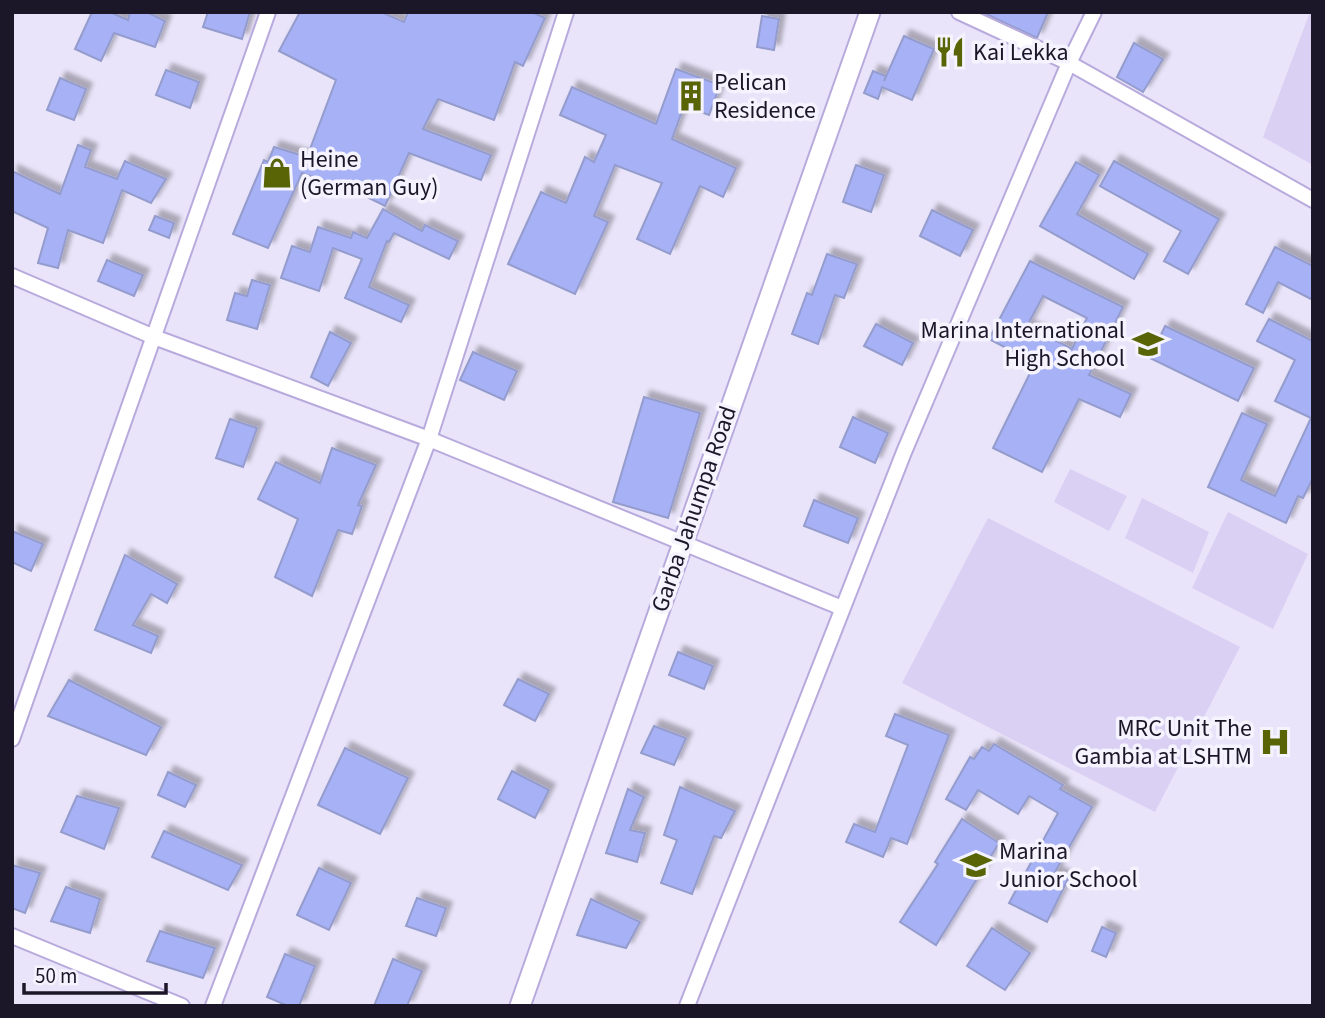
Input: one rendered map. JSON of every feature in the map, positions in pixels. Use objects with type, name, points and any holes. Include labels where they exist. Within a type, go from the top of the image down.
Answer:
[{"type":"street","points":[[12,739],[268,12]]},
{"type":"street","points":[[213,1006],[429,439],[566,12]]},
{"type":"street","name":"Garba Jahumpa Road","points":[[520,1006],[870,12]]},
{"type":"street","points":[[959,12],[1069,63],[1313,201]]},
{"type":"street","points":[[687,1006],[904,453],[1069,63],[1094,12]]},
{"type":"street","points":[[12,276],[154,337],[429,439],[842,608]]},
{"type":"street","points":[[12,936],[182,1006]]},
{"type":"shaded area","points":[[1310,12],[1313,12],[1313,165],[1263,137]]},
{"type":"shaded area","points":[[1070,469],[1127,496],[1109,531],[1054,502]]},
{"type":"shaded area","points":[[1142,498],[1209,532],[1193,573],[1125,538]]},
{"type":"shaded area","points":[[1228,512],[1308,554],[1273,629],[1192,588]]},
{"type":"shaded area","points":[[988,518],[1240,647],[1155,812],[902,683]]},
{"type":"building","points":[[92,12],[110,12],[128,20],[130,12],[147,12],[165,21],[155,47],[114,33],[101,61],[75,49]]},
{"type":"building","points":[[208,12],[250,12],[242,39],[203,27]]},
{"type":"building","points":[[300,12],[381,12],[404,22],[408,12],[532,12],[545,18],[523,66],[515,62],[494,120],[438,99],[423,129],[491,155],[481,180],[409,153],[385,206],[359,193],[302,173],[268,248],[233,234],[264,160],[268,162],[274,147],[307,157],[336,80],[279,51]]},
{"type":"building","points":[[982,12],[1048,12],[1037,38]]},
{"type":"building","points":[[762,16],[779,19],[774,50],[757,47]]},
{"type":"building","points":[[904,36],[934,49],[912,100],[882,87],[878,99],[864,93],[873,71],[886,76],[884,81]]},
{"type":"building","points":[[1134,43],[1163,59],[1143,92],[1117,77]]},
{"type":"building","points":[[676,69],[720,85],[709,115],[684,106],[672,139],[736,168],[723,197],[700,186],[670,254],[637,239],[662,183],[615,165],[594,216],[608,222],[575,294],[508,264],[541,192],[566,203],[585,157],[594,162],[606,135],[560,115],[572,87],[656,124]]},
{"type":"building","points":[[166,70],[199,82],[190,108],[156,95]]},
{"type":"building","points":[[60,78],[86,89],[74,120],[47,110]]},
{"type":"building","points":[[78,145],[91,150],[85,167],[117,179],[125,161],[166,179],[151,203],[122,190],[103,243],[68,230],[58,268],[38,263],[48,228],[12,211],[12,171],[60,194]]},
{"type":"building","points":[[1114,161],[1219,219],[1188,274],[1164,261],[1181,231],[1100,186]]},
{"type":"building","points":[[1076,162],[1099,175],[1077,214],[1148,254],[1134,279],[1040,226]]},
{"type":"building","points":[[856,165],[884,175],[871,212],[843,202]]},
{"type":"building","points":[[383,209],[422,231],[425,225],[458,241],[449,259],[394,233],[389,242],[387,241],[369,287],[409,305],[401,322],[345,298],[362,259],[333,248],[319,291],[281,278],[292,246],[310,252],[318,227],[351,238],[353,232],[367,238]]},
{"type":"building","points":[[932,210],[973,230],[960,256],[920,236]]},
{"type":"building","points":[[155,216],[174,223],[169,238],[149,230]]},
{"type":"building","points":[[1275,247],[1313,266],[1313,300],[1278,282],[1263,313],[1246,304]]},
{"type":"building","points":[[827,254],[857,264],[844,298],[835,295],[818,344],[792,334],[807,293],[812,295]]},
{"type":"building","points":[[107,260],[143,275],[134,296],[98,281]]},
{"type":"building","points":[[1030,261],[1123,307],[1089,375],[1131,394],[1120,417],[1079,399],[1042,472],[993,448],[1035,363],[989,339]],"holes":[[[1043,296],[1087,318],[1072,349],[1027,326]]]},
{"type":"building","points":[[252,280],[270,285],[257,329],[227,320],[235,293],[247,296]]},
{"type":"building","points":[[1269,319],[1313,341],[1313,478],[1303,498],[1298,496],[1286,523],[1208,487],[1242,413],[1267,424],[1241,480],[1275,496],[1311,418],[1275,401],[1295,360],[1257,341]]},
{"type":"building","points":[[876,324],[913,343],[902,365],[864,346]]},
{"type":"building","points":[[1165,326],[1254,368],[1238,401],[1150,358]]},
{"type":"building","points":[[330,332],[351,343],[328,386],[311,377]]},
{"type":"building","points":[[473,352],[517,371],[504,400],[460,380]]},
{"type":"building","points":[[644,397],[700,413],[668,518],[613,502]]},
{"type":"building","points":[[853,417],[888,433],[875,463],[840,447]]},
{"type":"building","points":[[230,419],[257,428],[243,467],[216,458]]},
{"type":"building","points":[[332,448],[376,465],[358,505],[362,506],[352,534],[338,530],[312,596],[275,577],[298,519],[258,499],[276,462],[320,483]]},
{"type":"building","points":[[814,500],[858,518],[848,543],[804,526]]},
{"type":"building","points":[[12,531],[43,544],[31,571],[12,562]]},
{"type":"building","points":[[125,555],[177,584],[167,603],[151,594],[133,625],[158,636],[151,653],[95,630]]},
{"type":"building","points":[[678,652],[713,666],[704,689],[669,675]]},
{"type":"building","points":[[518,679],[549,694],[535,721],[504,705]]},
{"type":"building","points":[[69,680],[161,727],[146,755],[48,716]]},
{"type":"building","points":[[895,714],[949,735],[907,844],[891,838],[883,857],[846,842],[854,824],[875,832],[908,745],[886,736]]},
{"type":"building","points":[[654,726],[686,738],[674,765],[641,753]]},
{"type":"building","points":[[994,744],[1063,785],[1060,789],[1092,807],[1055,872],[1068,879],[1047,922],[1009,903],[1058,813],[1029,796],[1018,814],[978,790],[966,810],[946,799],[970,757],[974,759],[982,747],[989,751]]},
{"type":"building","points":[[345,748],[408,778],[380,834],[318,805]]},
{"type":"building","points":[[512,771],[549,790],[535,818],[498,799]]},
{"type":"building","points":[[168,772],[196,785],[185,807],[158,795]]},
{"type":"building","points":[[680,787],[735,811],[721,838],[714,836],[692,894],[661,883],[677,840],[664,835]]},
{"type":"building","points":[[628,789],[644,797],[630,830],[645,833],[637,862],[606,853]]},
{"type":"building","points":[[77,796],[119,808],[104,849],[61,832]]},
{"type":"building","points":[[962,819],[999,843],[936,945],[900,922],[938,864],[935,862]]},
{"type":"building","points":[[164,831],[242,865],[228,890],[152,857]]},
{"type":"building","points":[[12,865],[40,873],[25,913],[12,908]]},
{"type":"building","points":[[319,868],[351,883],[329,930],[297,915]]},
{"type":"building","points":[[66,887],[100,899],[90,933],[51,921]]},
{"type":"building","points":[[417,898],[446,908],[436,936],[406,926]]},
{"type":"building","points":[[591,899],[640,922],[626,948],[577,935]]},
{"type":"building","points":[[1102,927],[1116,933],[1106,957],[1092,951]]},
{"type":"building","points":[[992,928],[1030,953],[1005,990],[967,966]]},
{"type":"building","points":[[160,931],[215,948],[203,978],[147,961]]},
{"type":"building","points":[[285,954],[315,966],[299,1006],[288,1006],[267,997]]},
{"type":"building","points":[[393,959],[422,971],[407,1006],[374,1006]]},
{"type":"place","name":"Kai Lekka","points":[[950,52]]},
{"type":"place","name":"Pelican Residence","points":[[691,96]]},
{"type":"place","name":"Heine (German Guy)","points":[[277,173]]},
{"type":"place","name":"Marina International High School","points":[[1148,344]]},
{"type":"place","name":"MRC Unit The Gambia at LSHTM","points":[[1275,742]]},
{"type":"place","name":"Marina Junior School","points":[[976,865]]}]
